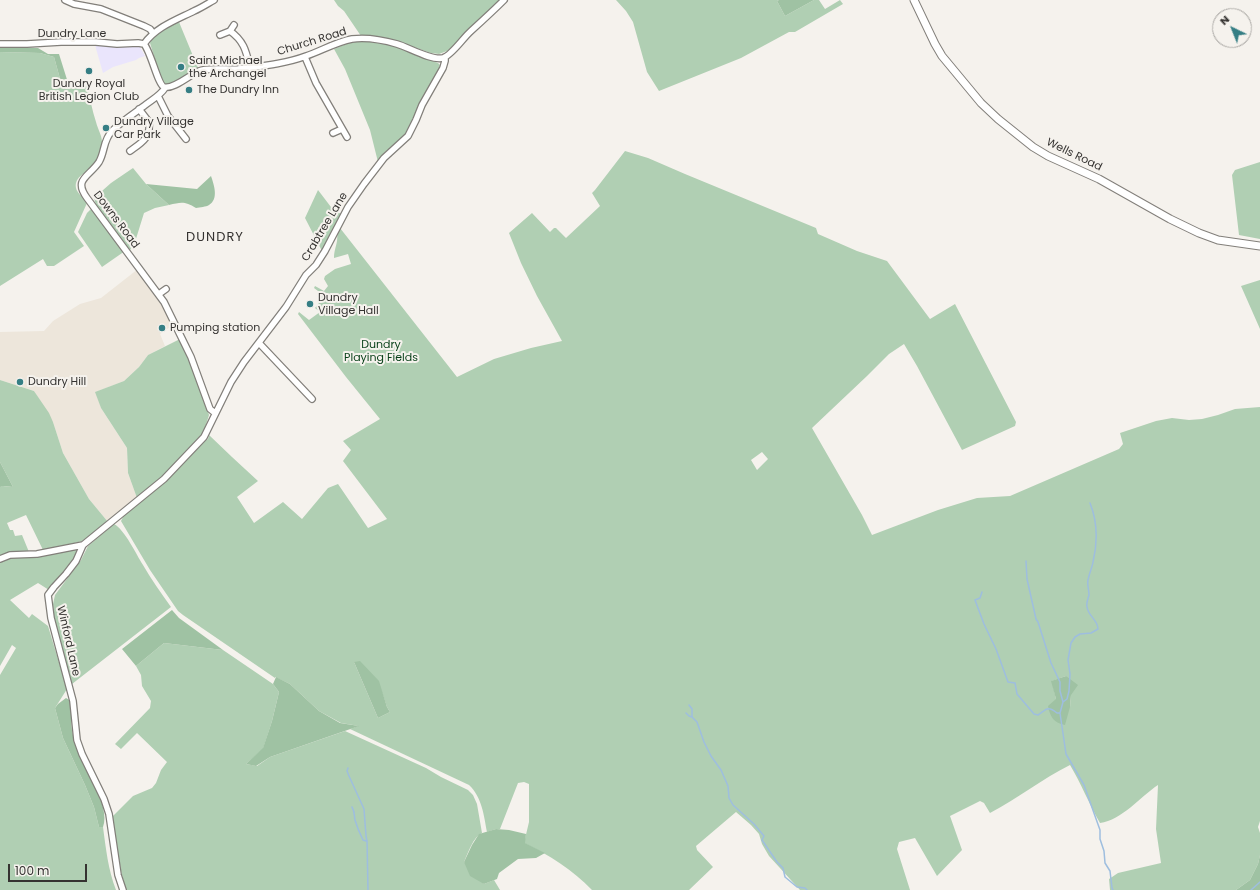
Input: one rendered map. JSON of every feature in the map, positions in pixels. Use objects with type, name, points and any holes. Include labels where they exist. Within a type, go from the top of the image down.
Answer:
[{"type":"street","points":[[65,0],[74,4],[109,12],[144,26],[154,33]]},
{"type":"street","points":[[165,88],[160,83],[154,64],[147,47],[144,44],[161,28],[214,0]]},
{"type":"street","points":[[444,57],[504,0]]},
{"type":"street","name":"Wells Road","points":[[914,0],[942,56],[981,103],[998,120],[1033,147],[1199,233],[1218,240],[1260,246]]},
{"type":"street","points":[[220,35],[230,31],[234,25]]},
{"type":"street","points":[[230,31],[242,42],[250,67]]},
{"type":"street","name":"Church Road","points":[[165,88],[198,71],[280,63],[358,38],[397,44],[434,58],[440,59],[444,57]]},
{"type":"street","name":"Dundry Lane","points":[[0,44],[96,42],[144,44]]},
{"type":"street","points":[[305,56],[316,83],[347,137]]},
{"type":"street","name":"Crabtree Lane","points":[[208,429],[231,382],[286,307],[306,276],[316,265],[348,207],[384,158],[408,136],[422,105],[443,68],[445,61],[444,57]]},
{"type":"street","name":"Downs Road","points":[[165,88],[158,96],[107,137],[99,162],[84,178],[81,187],[87,198],[159,294],[191,357],[210,409],[215,413]]},
{"type":"street","points":[[158,96],[168,116],[185,135]]},
{"type":"street","points":[[130,151],[145,140],[148,135],[149,122],[139,110]]},
{"type":"street","points":[[333,133],[342,129]]},
{"type":"street","points":[[159,294],[166,289]]},
{"type":"street","points":[[259,343],[312,399]]},
{"type":"street","name":"Winford Lane","points":[[123,890],[118,875],[109,814],[104,799],[82,754],[77,740],[73,701],[51,618],[48,595],[76,561],[83,545],[164,479],[204,437],[208,429]]},
{"type":"street","points":[[0,559],[10,555],[37,554],[83,545]]},
{"type":"shaded area","points":[[95,45],[140,47],[145,56],[113,67],[103,73]]},
{"type":"shaded area","points":[[138,269],[162,303],[173,325],[160,334],[165,346],[148,355],[139,367],[124,381],[96,392],[101,408],[127,448],[128,473],[137,498],[108,522],[89,499],[63,453],[53,422],[34,391],[0,380],[0,332],[44,331],[53,321],[80,304],[101,298]]},
{"type":"green space","points":[[334,0],[500,0],[453,46],[447,51],[439,54],[431,53],[387,38],[361,36],[344,11]]},
{"type":"green space","points":[[616,0],[779,0],[777,1],[785,16],[814,0],[819,0],[825,9],[840,0],[843,4],[795,32],[789,32],[741,58],[659,91],[647,72],[633,22]]},
{"type":"green space","points":[[814,0],[785,16],[777,1]]},
{"type":"green space","points":[[179,22],[198,68],[169,86],[162,82],[150,43],[158,33]]},
{"type":"green space","points":[[362,41],[394,46],[440,65],[403,138],[385,152],[378,162],[370,130],[345,69],[334,49],[349,43]]},
{"type":"green space","points":[[0,47],[38,48],[48,54],[59,54],[69,86],[62,86],[54,57],[40,53],[0,52]]},
{"type":"green space","points":[[0,52],[40,53],[54,57],[62,86],[87,86],[93,113],[101,136],[102,148],[95,163],[79,177],[76,184],[79,194],[87,203],[74,232],[84,246],[54,266],[47,266],[43,259],[0,286]]},
{"type":"green space","name":"Dundry Playing Fields","points":[[625,151],[648,158],[816,228],[818,234],[857,251],[887,261],[930,319],[955,304],[1016,422],[1015,426],[962,450],[904,344],[889,354],[812,428],[872,535],[938,510],[977,498],[1010,496],[1119,449],[1123,444],[1120,433],[1156,421],[1172,418],[1189,420],[1202,419],[1235,409],[1260,407],[1260,821],[1258,827],[1260,833],[1260,855],[1258,864],[1250,880],[1236,890],[1110,890],[1109,879],[1118,873],[1161,863],[1156,829],[1158,785],[1123,813],[1108,821],[1100,823],[1070,765],[990,813],[984,803],[980,801],[950,816],[962,850],[937,876],[915,838],[899,842],[897,849],[910,890],[800,890],[769,856],[762,844],[759,834],[736,812],[696,846],[697,850],[713,867],[689,890],[592,890],[577,876],[560,864],[524,843],[529,822],[529,784],[524,782],[518,783],[500,829],[487,832],[480,801],[469,785],[350,729],[358,726],[341,723],[319,711],[290,684],[275,678],[178,611],[150,570],[121,521],[124,515],[168,479],[197,446],[208,439],[209,435],[258,481],[237,497],[254,523],[283,502],[302,519],[328,488],[338,484],[368,528],[387,519],[343,461],[351,450],[343,441],[380,419],[298,314],[299,312],[309,320],[320,312],[315,308],[319,303],[317,301],[322,294],[314,288],[315,286],[324,291],[328,286],[324,279],[325,276],[335,269],[351,264],[348,254],[334,258],[340,228],[457,377],[494,359],[562,341],[537,296],[521,263],[509,233],[532,213],[550,232],[556,228],[566,238],[600,206],[592,193]],"holes":[[[762,452],[768,459],[757,470],[751,460]],[[354,662],[378,681],[390,712],[378,718]],[[1066,676],[1071,695],[1070,707],[1056,699],[1052,681]]]},
{"type":"green space","points":[[1260,162],[1260,239],[1239,235],[1232,175],[1235,170]]},
{"type":"green space","points":[[133,168],[146,184],[169,205],[155,208],[144,213],[135,242],[130,250],[96,205],[94,198],[111,183]]},
{"type":"green space","points":[[211,176],[215,192],[214,199],[208,206],[196,208],[189,204],[183,203],[169,205],[146,184],[197,189]]},
{"type":"green space","points":[[318,190],[334,211],[342,214],[322,251],[305,218]]},
{"type":"green space","points":[[91,209],[125,251],[102,267],[78,232],[87,213]]},
{"type":"green space","points":[[1260,280],[1260,329],[1241,286]]},
{"type":"green space","points":[[180,339],[202,391],[209,415],[204,431],[198,440],[162,478],[137,498],[128,473],[127,448],[101,408],[95,392],[124,381],[139,367],[148,355]]},
{"type":"green space","points":[[0,380],[34,391],[49,413],[63,453],[89,499],[108,522],[82,541],[43,550],[26,515],[7,523],[10,530],[13,530],[15,536],[22,535],[29,552],[13,552],[0,557],[0,487],[13,487],[0,462]]},
{"type":"green space","points":[[0,462],[13,487],[0,487]]},
{"type":"green space","points":[[114,524],[122,531],[149,576],[171,607],[72,684],[70,682],[54,621],[53,604],[55,595],[81,560],[88,546]]},
{"type":"green space","points":[[75,549],[79,552],[76,558],[49,590],[38,583],[10,600],[29,618],[32,614],[48,626],[67,689],[55,708],[63,738],[94,807],[99,827],[103,827],[109,867],[116,890],[0,890],[0,675],[16,648],[12,645],[0,666],[0,562],[11,557]]},
{"type":"green space","points":[[172,610],[179,618],[223,650],[164,643],[136,666],[122,649]]},
{"type":"green space","points":[[164,643],[223,650],[273,684],[279,692],[263,749],[246,764],[257,766],[270,757],[345,731],[426,768],[468,790],[473,795],[477,804],[482,833],[473,842],[464,862],[484,884],[494,880],[500,890],[126,890],[121,871],[112,817],[133,796],[152,788],[167,762],[137,733],[121,749],[115,744],[150,708],[151,701],[142,686],[141,675],[136,666]]},
{"type":"green space","points":[[360,661],[379,681],[390,712],[378,718],[354,662]]},
{"type":"green space","points":[[1066,676],[1078,685],[1071,695],[1070,707],[1065,725],[1058,723],[1053,719],[1048,706],[1056,699],[1051,681]]},
{"type":"green space","points":[[276,677],[290,684],[319,711],[340,723],[359,726],[270,757],[256,766],[246,764],[263,748],[272,721],[279,692],[273,684]]},
{"type":"green space","points":[[66,698],[71,701],[72,727],[76,745],[94,782],[103,807],[105,818],[103,827],[99,827],[94,807],[63,738],[55,708]]},
{"type":"green space","points":[[496,829],[526,834],[525,843],[545,853],[536,858],[518,859],[499,873],[497,879],[484,884],[470,876],[464,862],[479,834]]},
{"type":"green space","points":[[1260,855],[1260,890],[1236,890],[1250,880],[1258,864]]},
{"type":"waterway","points":[[1063,702],[1067,699],[1069,691],[1070,674],[1068,660],[1071,643],[1075,637],[1080,634],[1091,633],[1098,629],[1098,626],[1089,613],[1087,606],[1089,595],[1088,580],[1095,554],[1096,539],[1095,518],[1090,503]]},
{"type":"waterway","points":[[1026,561],[1027,579],[1036,619],[1051,663],[1060,682],[1060,691],[1063,702],[1060,713],[1066,754],[1084,785],[1100,830],[1100,839],[1104,851],[1105,863],[1110,871],[1113,890]]},
{"type":"waterway","points":[[982,592],[980,598],[975,600],[1008,682],[1015,683],[1017,694],[1034,714],[1038,715],[1047,709],[1060,713]]},
{"type":"waterway","points":[[689,705],[692,709],[692,717],[697,722],[704,742],[711,756],[721,770],[728,786],[729,798],[733,805],[754,824],[764,836],[762,840],[783,868],[785,877],[797,887],[805,888],[807,890]]},
{"type":"waterway","points":[[686,713],[692,717]]},
{"type":"waterway","points":[[348,768],[347,771],[364,809],[367,841],[368,890]]},
{"type":"waterway","points":[[352,807],[355,820],[363,840],[366,841]]},
{"type":"waterway","points":[[1251,890],[1260,882]]},
{"type":"place","name":"Saint Michael the Archangel","points":[[181,67]]},
{"type":"place","name":"Dundry Royal British Legion Club","points":[[89,71]]},
{"type":"place","name":"The Dundry Inn","points":[[189,90]]},
{"type":"place","name":"Dundry Village Car Park","points":[[106,128]]},
{"type":"place","name":"Dundry Village Hall","points":[[310,304]]},
{"type":"place","name":"Pumping station","points":[[162,328]]},
{"type":"place","name":"Dundry Hill","points":[[20,382]]},
{"type":"district","name":"DUNDRY","points":[[215,238]]}]
